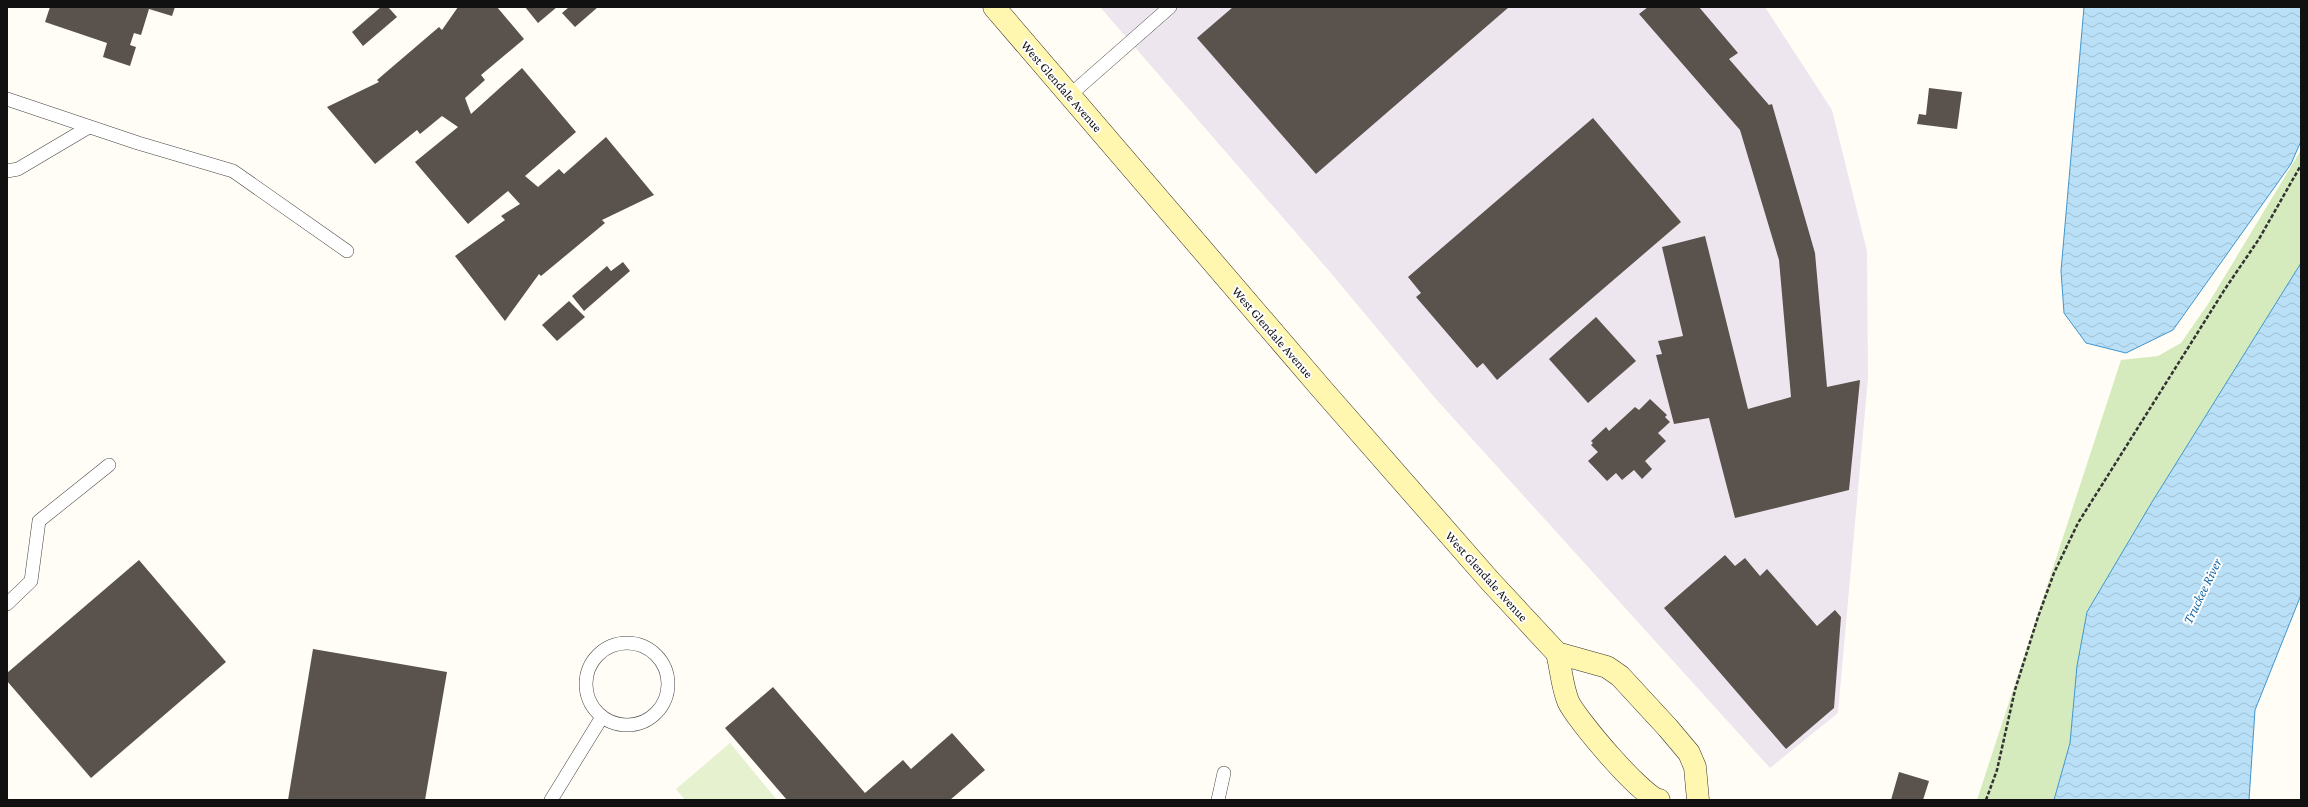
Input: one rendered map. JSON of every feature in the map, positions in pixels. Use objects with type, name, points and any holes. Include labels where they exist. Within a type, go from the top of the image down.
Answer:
[{"type":"main road","name":"West Glendale Avenue","points":[[994,7],[1414,495],[1557,653]]},
{"type":"main road","points":[[1659,800],[1643,791],[1575,715],[1567,700],[1557,653],[1607,667],[1620,676],[1689,752],[1695,767],[1698,800]]},
{"type":"lane","points":[[1070,95],[1170,7]]},
{"type":"lane","points":[[7,99],[89,127],[233,171],[346,251]]},
{"type":"lane","points":[[7,171],[18,169],[89,127]]},
{"type":"lane","points":[[7,604],[31,581],[39,521],[109,465]]},
{"type":"lane","points":[[624,643],[638,644],[651,650],[661,661],[667,673],[668,685],[666,698],[660,709],[651,718],[639,724],[626,726],[614,723],[602,717],[592,707],[587,694],[586,679],[590,666],[598,654],[610,646],[624,643]]},
{"type":"lane","points":[[551,800],[602,717]]},
{"type":"lane","points":[[1218,800],[1224,773]]},
{"type":"path","points":[[1986,800],[1997,770],[2015,690],[2038,616],[2054,573],[2078,523],[2225,289],[2259,239],[2301,165]]},
{"type":"shaded area","points":[[1100,7],[1765,7],[1832,110],[1867,251],[1868,378],[1838,713],[1770,768],[1435,398],[1330,272]]},
{"type":"green space","points":[[2301,150],[2301,263],[2087,612],[2077,666],[2070,743],[2054,800],[1977,800],[2121,360],[2158,356],[2181,343],[2208,304]]},
{"type":"green space","points":[[730,743],[777,800],[685,800],[676,789]]},
{"type":"water","points":[[2084,7],[2301,7],[2301,141],[2291,164],[2173,330],[2126,353],[2086,343],[2064,313],[2061,271]]},
{"type":"water","name":"Truckee River","points":[[2301,263],[2301,595],[2255,710],[2249,800],[2054,800],[2070,743],[2077,666],[2087,612],[2152,502]]},
{"type":"building","points":[[50,7],[175,7],[172,16],[149,9],[141,35],[134,33],[130,45],[136,47],[130,66],[103,57],[107,43],[45,22]]},
{"type":"building","points":[[381,7],[388,7],[397,17],[363,46],[352,32]]},
{"type":"building","points":[[458,7],[497,7],[524,39],[481,75],[485,80],[465,98],[471,114],[522,68],[576,132],[525,176],[538,187],[559,169],[564,174],[606,137],[654,195],[602,220],[605,223],[541,276],[539,274],[505,321],[455,256],[505,220],[501,216],[520,204],[508,191],[468,224],[415,162],[458,127],[442,116],[420,134],[417,130],[375,164],[327,107],[379,82],[377,80],[439,27],[442,30]]},
{"type":"building","points":[[525,7],[557,7],[538,23]]},
{"type":"building","points":[[569,7],[598,7],[575,27],[562,13]]},
{"type":"building","points":[[1233,7],[1509,7],[1316,174],[1197,38]]},
{"type":"building","points":[[1648,7],[1699,7],[1738,53],[1729,59],[1769,105],[1772,104],[1815,253],[1827,387],[1860,380],[1849,490],[1735,518],[1709,418],[1674,424],[1656,355],[1662,354],[1658,341],[1683,336],[1662,247],[1705,236],[1748,409],[1791,397],[1779,260],[1740,130],[1639,14]]},
{"type":"building","points":[[1929,88],[1962,92],[1957,129],[1917,124],[1919,114],[1926,115]]},
{"type":"building","points":[[1593,118],[1681,222],[1497,380],[1483,363],[1477,368],[1416,297],[1421,293],[1408,277]]},
{"type":"building","points":[[623,262],[630,271],[584,311],[572,296],[607,266],[611,271]]},
{"type":"building","points":[[569,301],[585,317],[557,341],[542,325]]},
{"type":"building","points":[[1596,317],[1636,361],[1588,403],[1549,359]]},
{"type":"building","points":[[1650,399],[1667,415],[1665,417],[1670,422],[1658,433],[1666,441],[1645,461],[1652,469],[1642,479],[1634,470],[1622,480],[1616,473],[1607,481],[1588,461],[1598,452],[1591,445],[1593,443],[1591,441],[1606,427],[1609,431],[1635,407],[1639,410]]},
{"type":"building","points":[[1725,555],[1735,566],[1745,558],[1760,576],[1767,569],[1817,626],[1835,610],[1841,617],[1834,708],[1786,749],[1664,608]]},
{"type":"building","points":[[139,560],[226,662],[91,778],[7,681],[7,673]]},
{"type":"building","points":[[313,649],[447,672],[425,800],[288,800]]},
{"type":"building","points":[[773,687],[865,793],[903,760],[911,769],[952,733],[985,770],[950,800],[787,800],[725,728]]},
{"type":"building","points":[[1899,772],[1929,781],[1923,800],[1891,800]]}]
